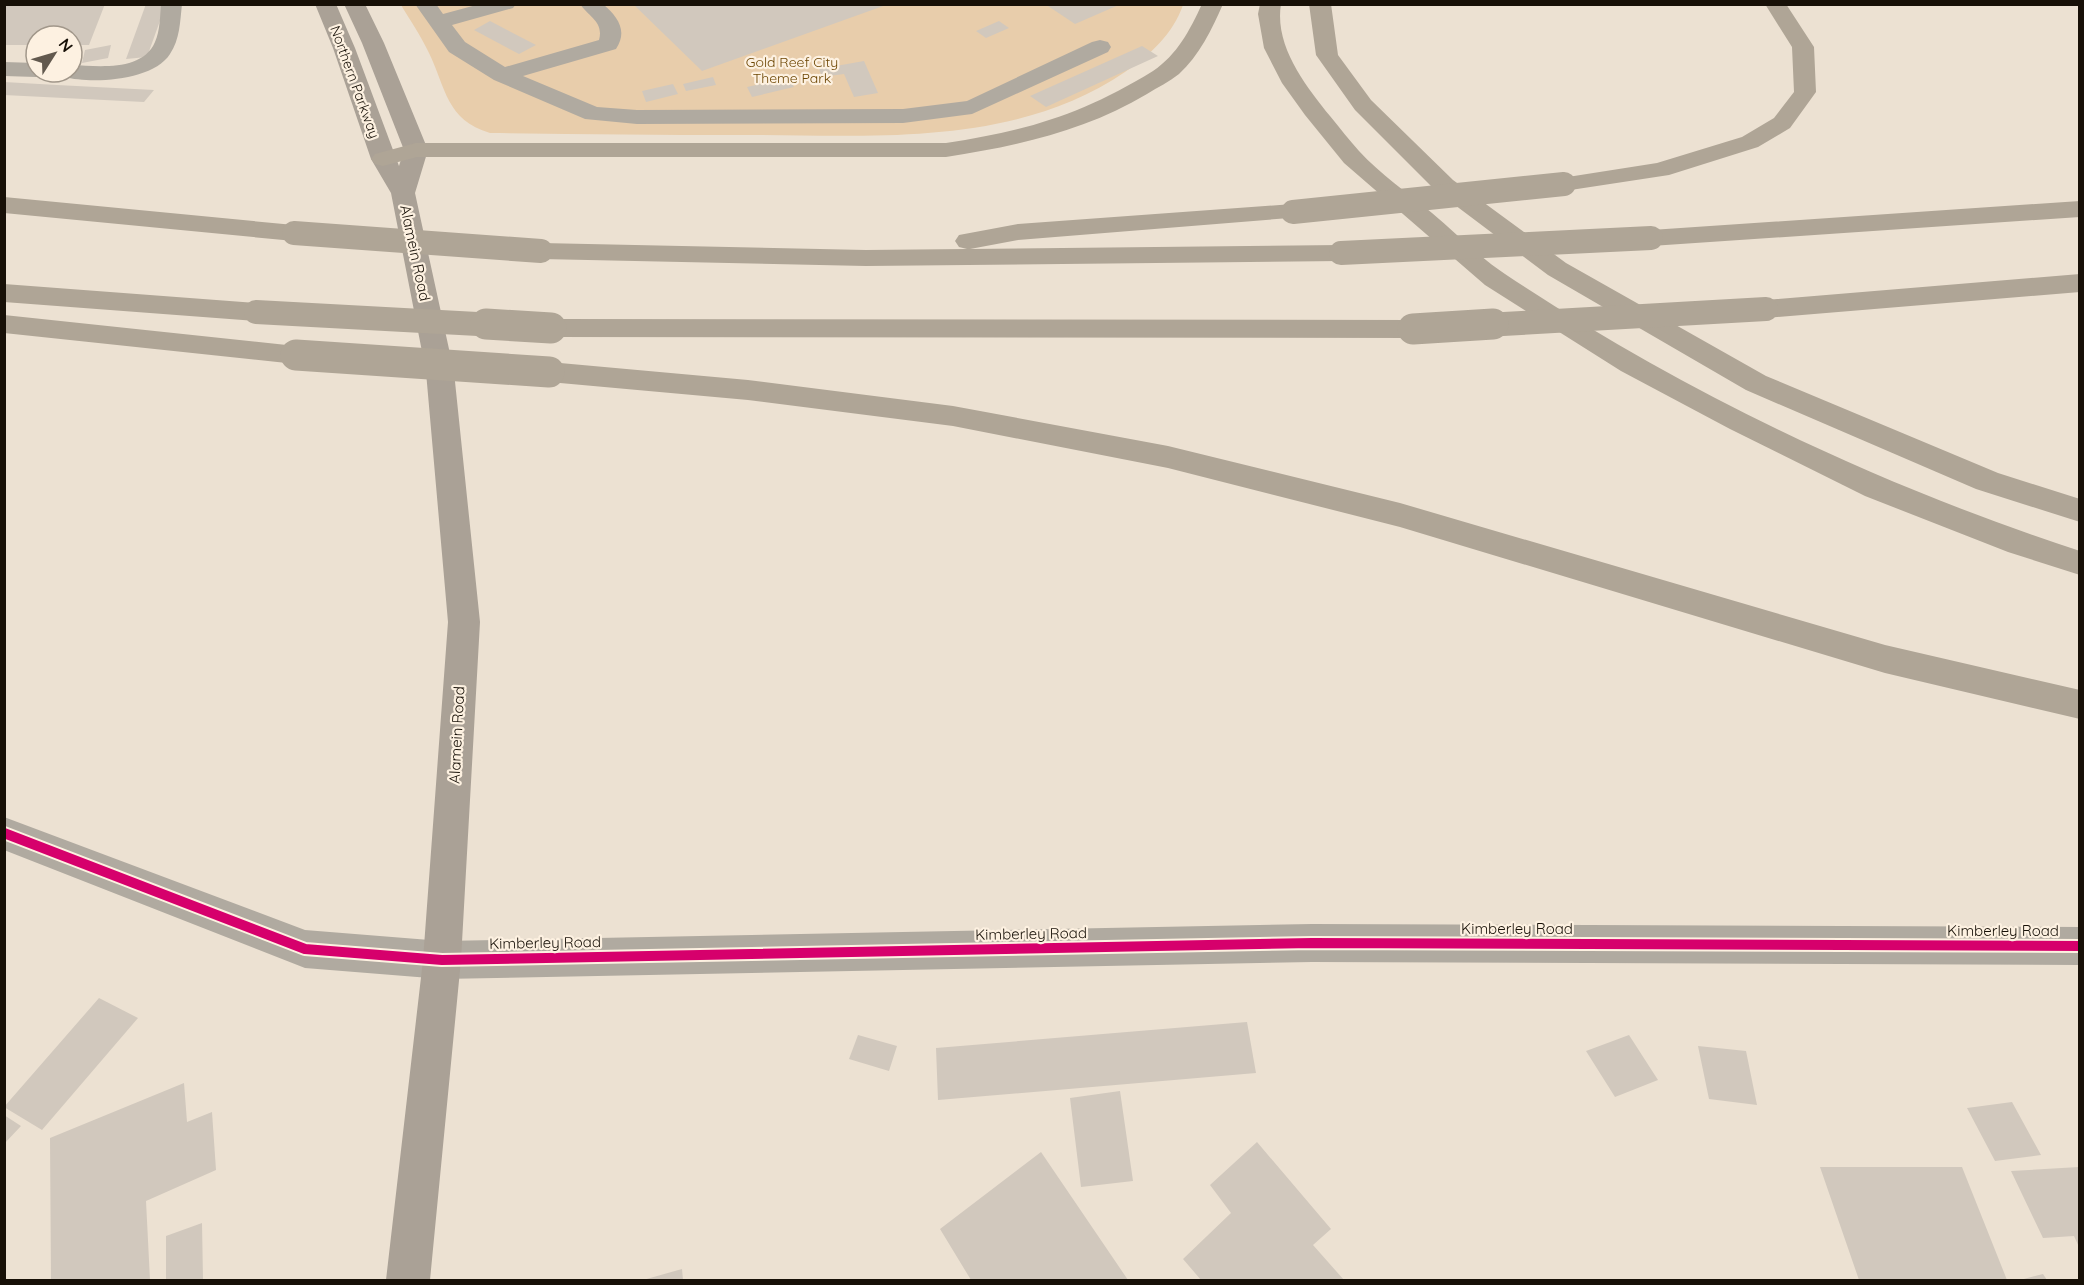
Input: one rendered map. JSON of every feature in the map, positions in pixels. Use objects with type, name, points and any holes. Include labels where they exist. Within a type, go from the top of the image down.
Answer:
[{"type":"highway","points":[[383,159],[417,150],[946,150],[1006,141],[1071,124],[1126,98],[1171,69],[1199,34],[1213,4]]},
{"type":"highway","points":[[1271,4],[1269,14],[1275,48],[1293,83],[1313,110],[1352,158],[1494,279],[1631,364],[1740,422],[1876,488],[2019,543],[2079,563]]},
{"type":"highway","points":[[1320,4],[1327,55],[1363,105],[1444,185],[1557,269],[1756,383],[1987,481],[2079,511]]},
{"type":"highway","points":[[866,258],[1018,232],[1293,212],[1564,184],[1660,170],[1750,142],[1782,123],[1805,92],[1803,47],[1775,4]]},
{"type":"highway","points":[[4,206],[294,233],[541,251],[866,258],[1341,253],[1651,238],[2079,209]]},
{"type":"highway","points":[[4,293],[256,312],[551,328],[1413,329],[1766,309],[2079,283]]},
{"type":"highway","points":[[4,324],[296,356],[549,372],[748,390],[953,416],[1168,457],[1400,515],[1885,659],[2079,705]]},
{"type":"main road","name":"Northern Parkway","points":[[325,4],[344,48],[383,159]]},
{"type":"main road","name":"Northern Parkway","points":[[354,4],[373,43],[417,150]]},
{"type":"main road","name":"Alamein Road","points":[[403,193],[417,150]]},
{"type":"main road","name":"Alamein Road","points":[[383,159],[403,193],[440,372],[464,622],[442,960],[408,1281]]},
{"type":"street","points":[[84,72],[112,73],[128,70],[154,58],[166,44],[172,4]]},
{"type":"street","points":[[431,13],[506,4]]},
{"type":"street","points":[[502,75],[608,44],[613,35],[611,24],[590,4]]},
{"type":"street","points":[[431,13],[457,46],[502,75],[593,114],[637,117],[903,116],[972,107],[1100,46]]},
{"type":"street","points":[[4,69],[24,70]]},
{"type":"street","name":"Kimberley Road","points":[[4,833],[305,949],[442,960],[1312,943],[2079,946]]},
{"type":"green space","name":"Gold Reef City Theme Park","points":[[401,5],[1183,5],[1179,16],[1167,34],[1152,51],[1125,72],[1082,97],[1036,114],[988,125],[939,132],[839,136],[490,133],[464,120],[449,101],[426,47]]},
{"type":"building","points":[[5,4],[105,4],[89,45],[84,45],[84,24],[24,24],[24,45],[5,45]]},
{"type":"building","points":[[146,4],[166,4],[147,57],[126,59]]},
{"type":"building","points":[[633,4],[886,4],[886,5],[702,71]]},
{"type":"building","points":[[1045,4],[1121,4],[1075,24]]},
{"type":"building","points":[[490,21],[536,45],[519,54],[474,30]]},
{"type":"building","points":[[999,21],[1009,28],[986,38],[976,31]]},
{"type":"building","points":[[111,45],[108,58],[84,63],[85,50]]},
{"type":"building","points":[[1142,46],[1158,56],[1046,107],[1030,96]]},
{"type":"building","points":[[864,61],[878,93],[854,97],[844,74],[822,77],[819,69]]},
{"type":"building","points":[[713,77],[716,85],[686,91],[683,84]]},
{"type":"building","points":[[789,78],[794,87],[752,97],[747,87]]},
{"type":"building","points":[[4,82],[154,90],[144,102],[4,95]]},
{"type":"building","points":[[673,84],[678,94],[646,102],[642,91]]},
{"type":"building","points":[[99,998],[138,1018],[42,1130],[4,1107]]},
{"type":"building","points":[[1247,1022],[1256,1073],[938,1100],[936,1048]]},
{"type":"building","points":[[858,1035],[897,1046],[889,1071],[849,1059]]},
{"type":"building","points":[[1629,1035],[1658,1080],[1615,1097],[1586,1051]]},
{"type":"building","points":[[1698,1046],[1746,1051],[1757,1105],[1709,1099]]},
{"type":"building","points":[[184,1083],[187,1122],[212,1112],[216,1170],[146,1201],[150,1280],[51,1280],[50,1138]]},
{"type":"building","points":[[1120,1091],[1133,1181],[1081,1187],[1070,1098]]},
{"type":"building","points":[[2012,1102],[2041,1155],[1995,1161],[1967,1108]]},
{"type":"building","points":[[4,1115],[21,1126],[4,1144]]},
{"type":"building","points":[[1257,1142],[1331,1229],[1313,1245],[1344,1280],[1201,1280],[1183,1259],[1231,1213],[1210,1185]]},
{"type":"building","points":[[1041,1152],[1128,1280],[971,1280],[940,1229]]},
{"type":"building","points":[[1820,1167],[1962,1167],[2007,1280],[1859,1280]]},
{"type":"building","points":[[2079,1167],[2079,1247],[2074,1236],[2043,1238],[2011,1171]]},
{"type":"building","points":[[202,1223],[203,1280],[166,1280],[166,1236]]},
{"type":"building","points":[[682,1269],[683,1280],[643,1280]]},
{"type":"building","points":[[2043,1274],[2047,1280],[2020,1280]]},
{"type":"cycle path","points":[[4,833],[305,949],[442,960],[1312,943],[2080,946]]}]
